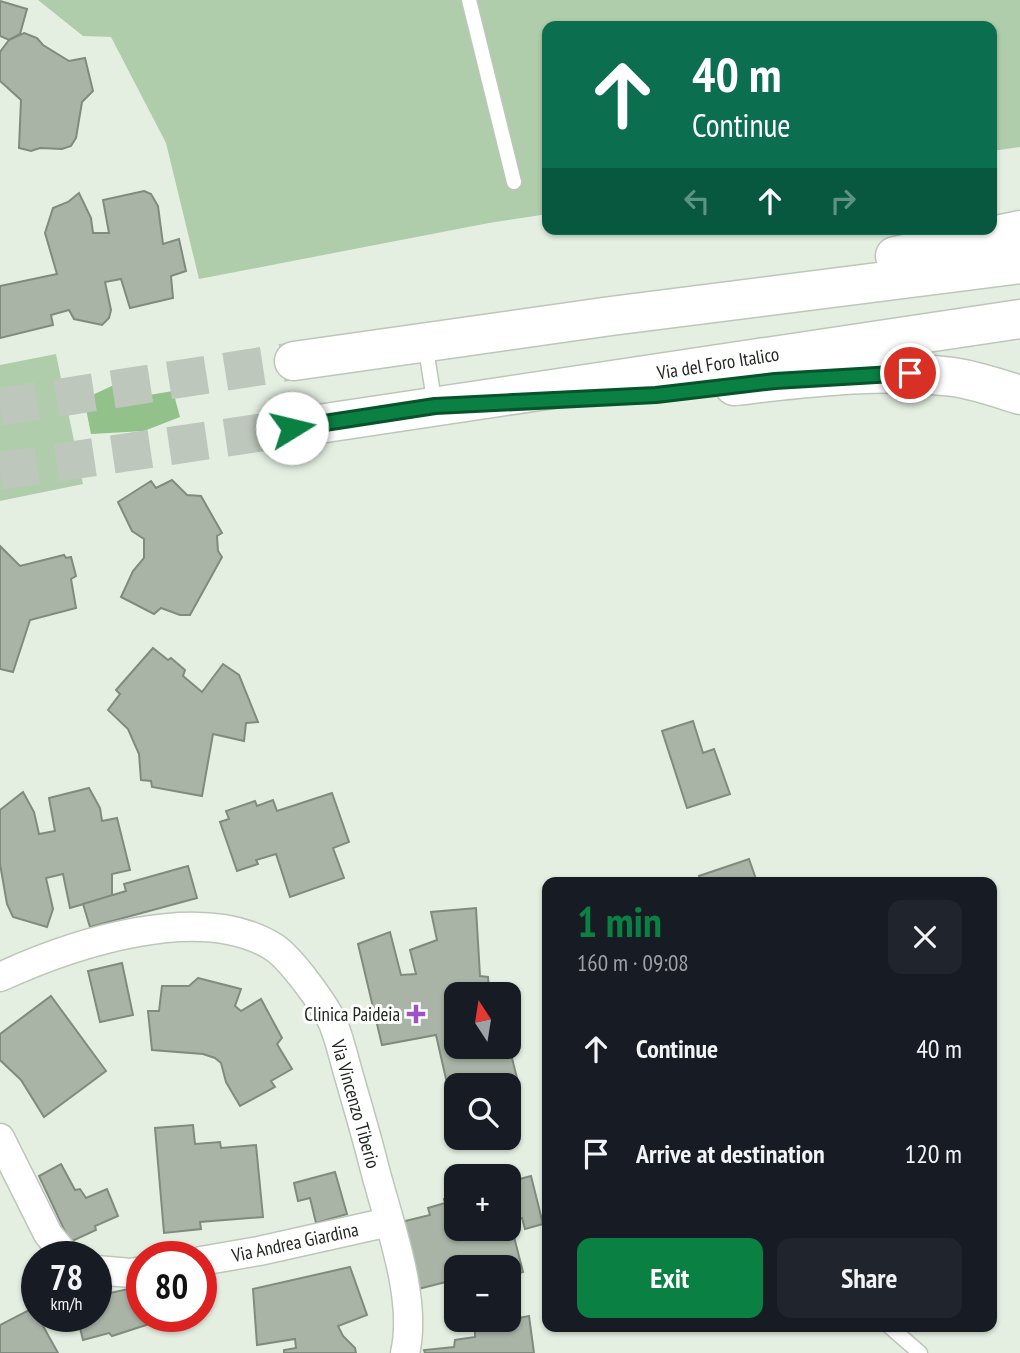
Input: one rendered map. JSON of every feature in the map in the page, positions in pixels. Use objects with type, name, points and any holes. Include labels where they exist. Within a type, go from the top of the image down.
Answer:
[{"type":"highway","points":[[997,235],[1020,230]]},
{"type":"highway","points":[[611,316],[996,235]]},
{"type":"highway","points":[[294,361],[611,316],[1020,264]]},
{"type":"highway","name":"Via del Foro Italico","points":[[292,428],[1020,320]]},
{"type":"highway","points":[[435,406],[656,395],[775,381],[910,373],[956,377],[1020,395]]},
{"type":"street","name":"Via Vincenzo Tiberio","points":[[0,977],[36,962],[92,945],[158,928],[180,926],[229,930],[248,935],[275,948],[287,959],[323,1006],[332,1023],[359,1110],[406,1291],[409,1317],[405,1353]]},
{"type":"street","points":[[0,1138],[54,1241]]},
{"type":"street","name":"Via Andrea Giardina","points":[[217,1258],[388,1222]]},
{"type":"lane","points":[[469,0],[514,182]]},
{"type":"lane","points":[[425,342],[435,406]]},
{"type":"lane","points":[[896,1332],[920,1353]]},
{"type":"shaded area","points":[[38,0],[1020,0],[1020,147],[997,150],[997,21],[542,21],[542,215],[199,279],[166,143],[111,37],[83,36]]},
{"type":"shaded area","points":[[56,354],[83,484],[0,501],[0,365]]},
{"type":"shaded area","points":[[135,375],[144,390],[137,394],[137,397],[173,391],[180,417],[144,431],[91,434],[84,399]]},
{"type":"building","points":[[0,1],[27,9],[20,34],[9,40],[0,36]]},
{"type":"building","points":[[24,33],[37,38],[43,45],[69,61],[85,58],[93,91],[82,102],[76,138],[71,146],[31,151],[19,148],[21,100],[0,81],[0,52],[9,40]]},
{"type":"building","points":[[144,191],[151,194],[158,206],[163,244],[179,239],[186,271],[171,276],[173,298],[130,308],[121,279],[105,282],[111,310],[109,318],[102,325],[74,319],[69,310],[51,315],[53,325],[0,338],[0,286],[57,274],[45,233],[53,208],[68,202],[79,193],[91,218],[93,233],[109,233],[103,200]]},
{"type":"building","points":[[172,480],[187,495],[201,496],[222,533],[217,536],[218,551],[222,557],[190,615],[180,615],[161,608],[154,614],[121,597],[133,571],[144,558],[144,539],[132,531],[118,502],[151,481],[156,488]]},
{"type":"building","points":[[0,546],[20,566],[64,555],[66,558],[71,557],[76,576],[71,579],[76,608],[30,620],[13,672],[0,669]]},
{"type":"building","points":[[153,648],[185,670],[183,676],[202,692],[223,664],[239,675],[258,722],[246,723],[244,741],[213,734],[202,796],[152,787],[151,781],[141,780],[139,754],[128,729],[108,710],[120,694],[116,690]]},
{"type":"building","points":[[693,721],[703,753],[714,749],[730,794],[687,808],[662,731]]},
{"type":"building","points":[[89,788],[100,808],[102,821],[117,818],[130,870],[112,874],[112,896],[70,908],[63,874],[46,878],[53,909],[47,927],[13,917],[7,904],[0,864],[0,810],[23,792],[34,812],[39,834],[55,831],[49,798]]},
{"type":"building","points":[[332,793],[349,842],[333,848],[344,878],[290,897],[276,854],[256,860],[258,864],[237,871],[220,822],[229,819],[226,811],[255,801],[257,806],[273,800],[277,811]]},
{"type":"building","points":[[749,859],[755,877],[699,877]]},
{"type":"building","points":[[188,866],[197,898],[90,927],[83,904],[126,891],[124,884]]},
{"type":"building","name":"Clinica Paideia","points":[[476,908],[480,976],[488,977],[488,982],[444,982],[444,1059],[512,1059],[516,1073],[445,1073],[436,1035],[382,1045],[358,944],[390,932],[401,975],[416,974],[410,950],[437,940],[431,912]]},
{"type":"building","points":[[122,963],[133,1015],[100,1022],[88,971]]},
{"type":"building","points":[[198,978],[241,989],[235,1006],[241,1011],[261,999],[282,1038],[277,1044],[292,1069],[271,1081],[275,1087],[240,1106],[226,1082],[221,1063],[215,1058],[203,1054],[152,1050],[148,1011],[159,1011],[162,986],[189,986]]},
{"type":"building","points":[[51,996],[106,1071],[44,1117],[21,1080],[0,1060],[0,1034]]},
{"type":"building","points":[[193,1125],[195,1144],[220,1142],[221,1148],[256,1145],[263,1217],[200,1222],[201,1229],[164,1233],[155,1128]]},
{"type":"building","points":[[61,1164],[75,1190],[80,1189],[86,1198],[107,1189],[118,1216],[95,1226],[96,1230],[70,1241],[39,1176]]},
{"type":"building","points":[[335,1172],[347,1214],[316,1223],[310,1198],[298,1201],[294,1183]]},
{"type":"building","points":[[531,1176],[542,1224],[525,1229],[522,1218],[521,1179]]},
{"type":"building","points":[[444,1203],[444,1241],[515,1241],[519,1255],[444,1255],[444,1282],[418,1289],[401,1222],[430,1215],[428,1208]]},
{"type":"building","points":[[350,1267],[367,1315],[338,1326],[356,1353],[284,1353],[284,1350],[296,1348],[295,1339],[257,1345],[253,1289]]},
{"type":"building","points":[[126,1289],[126,1331],[83,1340],[81,1332],[112,1332],[112,1293]]},
{"type":"building","points":[[21,1314],[21,1332],[46,1332],[58,1353],[0,1353],[0,1325]]},
{"type":"building","points":[[529,1316],[534,1353],[425,1353],[424,1350],[454,1347],[455,1340],[475,1337],[475,1332],[521,1332],[521,1318]]},
{"type":"tunnel","points":[[0,407],[294,361]]},
{"type":"tunnel","points":[[0,471],[292,428]]},
{"type":"place","name":"Clinica Paideia","points":[[416,1014]]},
{"type":"route","points":[[292,428],[435,406],[656,395],[775,381],[910,373]]}]
